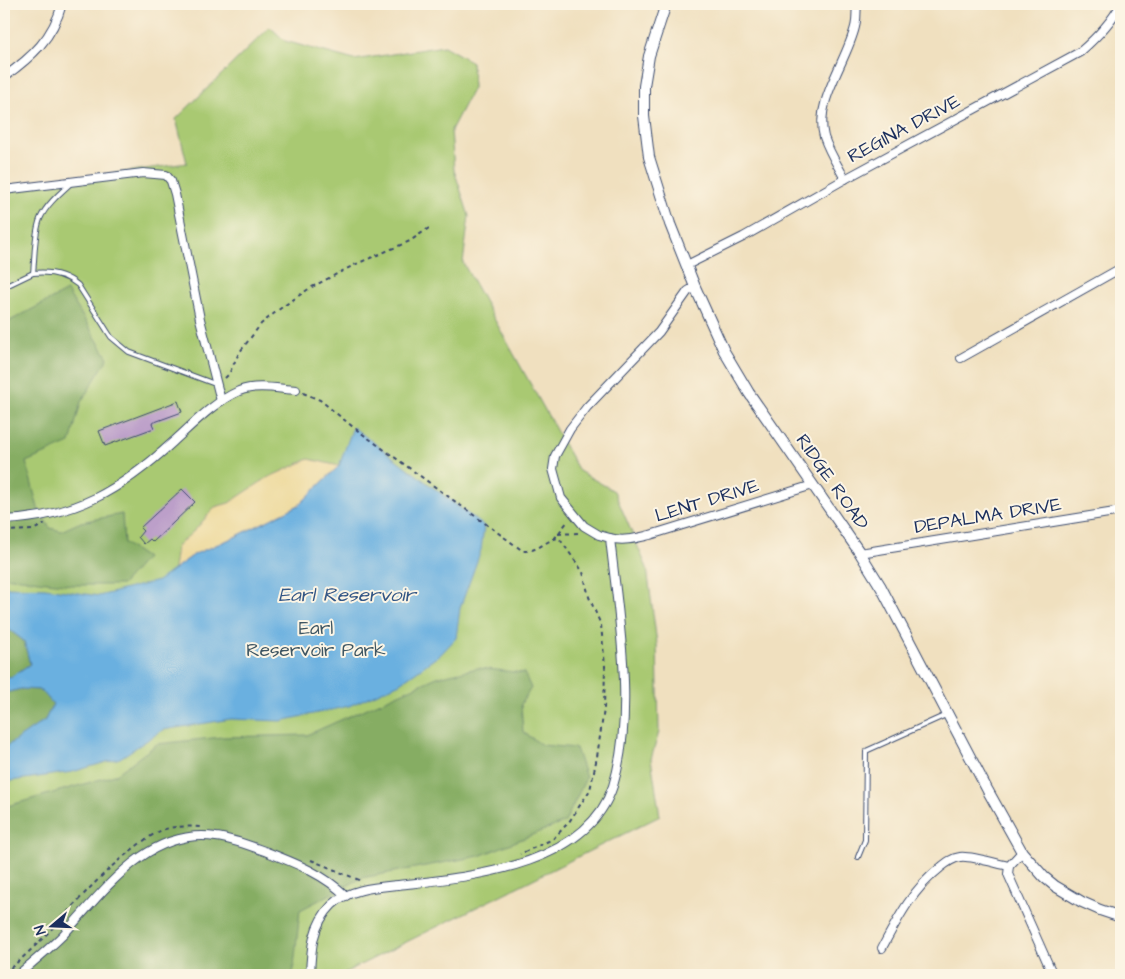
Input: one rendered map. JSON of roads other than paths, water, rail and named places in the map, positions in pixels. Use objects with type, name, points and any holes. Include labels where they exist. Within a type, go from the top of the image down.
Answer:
[{"type":"street","points":[[4,77],[26,61],[46,40],[58,20],[62,4]]},
{"type":"street","name":"RIDGE ROAD","points":[[666,4],[649,56],[644,86],[644,116],[649,157],[670,224],[724,351],[749,393],[860,553],[881,587],[1022,852],[1038,871],[1055,886],[1082,902],[1121,917]]},
{"type":"street","points":[[845,179],[824,136],[823,114],[827,98],[855,26],[857,4]]},
{"type":"street","name":"REGINA DRIVE","points":[[687,266],[1080,52],[1094,40],[1115,15],[1121,4]]},
{"type":"street","points":[[4,190],[143,173],[166,175],[171,181],[175,194],[200,319],[221,401]]},
{"type":"street","points":[[960,358],[1121,268]]},
{"type":"street","points":[[310,975],[310,952],[314,933],[323,916],[333,904],[346,896],[364,889],[476,875],[521,864],[550,852],[581,832],[604,806],[613,786],[622,746],[624,701],[623,660],[610,538],[584,526],[561,498],[553,469],[555,456],[570,429],[587,408],[659,332],[688,291],[695,286]]},
{"type":"street","points":[[4,520],[47,515],[81,505],[106,493],[131,478],[221,401],[240,391],[256,387],[296,390]]},
{"type":"street","name":"LENT DRIVE","points":[[610,538],[615,540],[650,535],[813,485]]},
{"type":"street","name":"DEPALMA DRIVE","points":[[860,553],[1121,511]]},
{"type":"street","points":[[18,975],[61,936],[133,862],[162,843],[190,836],[216,837],[257,848],[318,875],[337,887],[346,896]]},
{"type":"street","points":[[1022,852],[1009,866],[1008,874],[1053,975]]},
{"type":"street","points":[[882,948],[902,911],[914,894],[928,878],[949,861],[961,856],[1009,866]]},
{"type":"lane","points":[[34,273],[41,217],[52,202],[71,183]]},
{"type":"lane","points":[[4,287],[34,273],[59,274],[71,279],[78,285],[112,337],[129,352],[217,384]]},
{"type":"lane","points":[[858,857],[865,840],[866,751],[948,714]]},
{"type":"water","name":"Earl Reservoir","points":[[353,427],[484,526],[481,550],[460,608],[456,638],[441,654],[400,683],[349,706],[281,721],[231,719],[163,730],[120,758],[72,772],[4,782],[4,748],[45,720],[53,704],[41,690],[21,689],[4,693],[4,677],[11,677],[30,664],[24,641],[7,628],[4,628],[4,587],[45,588],[99,596],[158,581],[195,554],[237,536],[299,505],[339,466]]},
{"type":"park label","name":"Earl Reservoir Park","points":[[316,639]]}]
